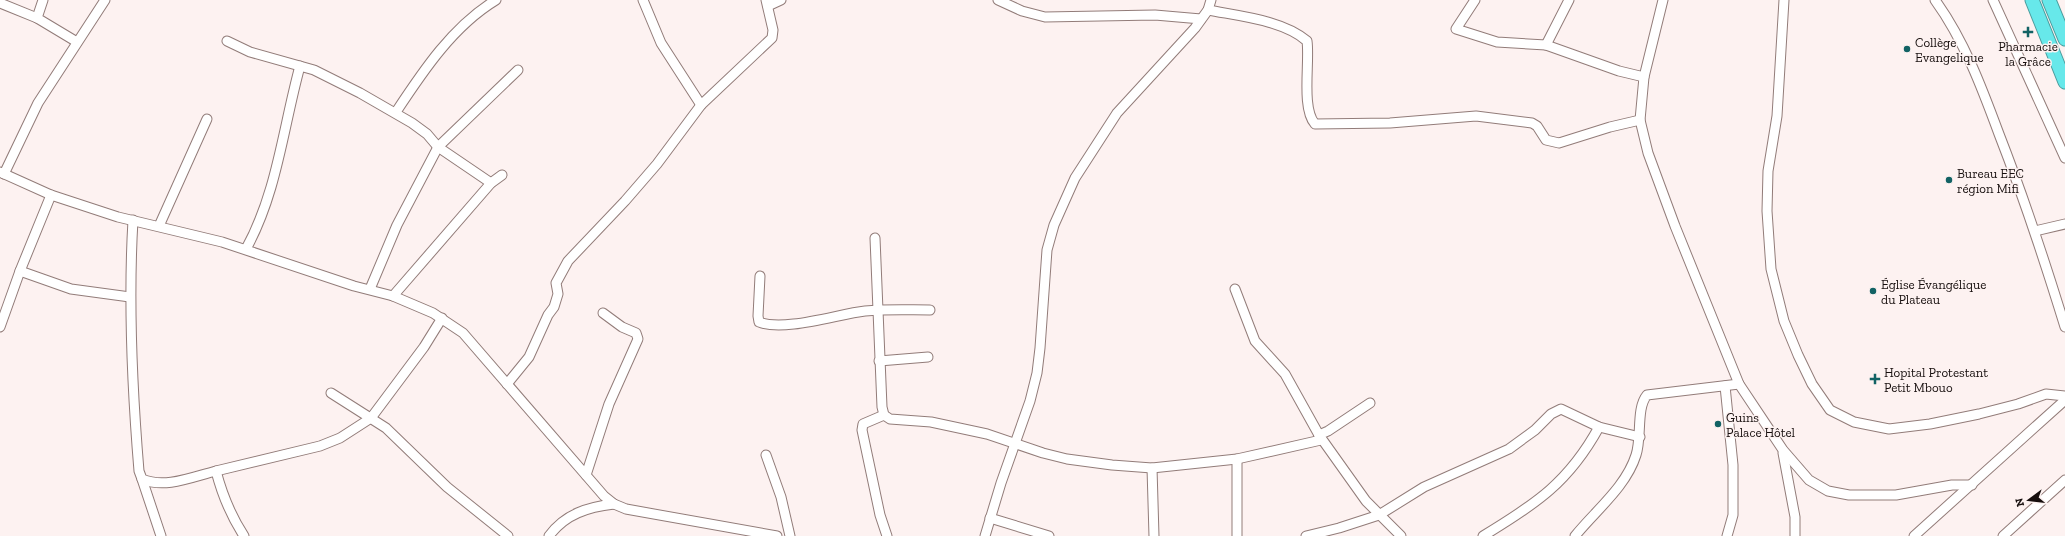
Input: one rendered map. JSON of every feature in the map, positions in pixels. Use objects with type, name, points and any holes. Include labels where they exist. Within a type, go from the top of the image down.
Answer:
[{"type":"highway","points":[[2032,0],[2065,82]]},
{"type":"highway","points":[[2049,0],[2065,39]]},
{"type":"highway","points":[[2043,28],[2058,22]]},
{"type":"street","points":[[37,18],[43,0]]},
{"type":"street","points":[[104,0],[38,103],[2,173],[51,195],[133,220],[246,250],[322,276],[393,296],[442,318],[463,334],[604,496],[614,504],[626,509],[777,536]]},
{"type":"street","points":[[396,112],[420,76],[445,45],[478,11],[496,0]]},
{"type":"street","points":[[643,0],[661,43],[701,106]]},
{"type":"street","points":[[507,384],[529,357],[545,322],[554,307],[558,294],[556,283],[568,261],[657,164],[701,106],[772,38],[773,30],[767,3],[781,0]]},
{"type":"street","points":[[998,0],[1022,11],[1045,17],[1155,15],[1202,19]]},
{"type":"street","points":[[985,536],[1014,444],[1030,401],[1037,373],[1047,250],[1059,213],[1088,157],[1118,113],[1202,19],[1208,10],[1211,0]]},
{"type":"street","points":[[1475,0],[1456,29],[1497,42],[1546,45],[1619,71],[1644,77]]},
{"type":"street","points":[[1546,45],[1569,0]]},
{"type":"street","points":[[1662,0],[1644,77],[1640,120],[1648,153],[1672,219],[1739,384],[1783,450],[1809,480],[1828,491],[1849,495],[1896,495],[1952,485],[1972,485]]},
{"type":"street","points":[[1784,0],[1777,116],[1768,171],[1767,211],[1771,269],[1784,321],[1798,356],[1812,384],[1830,410],[1854,422],[1889,430],[1930,424],[1979,414],[2018,404],[2046,394],[2065,396]]},
{"type":"street","points":[[1935,0],[1970,60],[2035,231],[2065,327]]},
{"type":"street","points":[[1993,0],[2065,158]]},
{"type":"street","points":[[0,2],[37,18],[77,42]]},
{"type":"street","points":[[1208,10],[1260,20],[1300,34],[1307,41],[1309,107],[1311,119],[1315,124],[1390,123],[1458,116],[1500,118],[1532,123],[1537,126],[1546,140],[1559,144],[1610,127],[1640,120]]},
{"type":"street","points":[[227,41],[250,52],[300,66],[327,76],[396,112],[427,134],[438,147],[491,183]]},
{"type":"street","points":[[246,250],[255,233],[275,178],[285,135],[288,108],[300,66]]},
{"type":"street","points":[[370,289],[397,225],[438,147],[518,70]]},
{"type":"street","points":[[159,226],[207,119]]},
{"type":"street","points":[[393,296],[491,183],[502,175]]},
{"type":"street","points":[[0,323],[51,195]]},
{"type":"street","points":[[133,220],[130,297],[133,399],[139,471],[161,536]]},
{"type":"street","points":[[2035,231],[2065,224]]},
{"type":"street","points":[[875,238],[879,292],[877,310],[879,361],[884,415]]},
{"type":"street","points":[[20,271],[71,289],[130,297]]},
{"type":"street","points":[[760,276],[758,316],[759,322],[767,325],[809,322],[849,313],[877,310],[930,310]]},
{"type":"street","points":[[1235,289],[1255,341],[1285,374],[1320,437],[1349,478],[1379,515],[1401,536]]},
{"type":"street","points":[[586,475],[609,404],[638,340],[636,333],[622,327],[603,313]]},
{"type":"street","points":[[142,479],[152,484],[177,482],[320,446],[340,438],[371,418],[424,347],[442,318]]},
{"type":"street","points":[[879,361],[928,357]]},
{"type":"street","points":[[1574,536],[1609,498],[1627,473],[1636,455],[1640,437],[1642,400],[1647,395],[1654,392],[1739,384]]},
{"type":"street","points":[[1725,386],[1733,465],[1733,515],[1726,536]]},
{"type":"street","points":[[331,393],[386,428],[447,487],[508,536]]},
{"type":"street","points":[[1914,536],[2065,400]]},
{"type":"street","points":[[887,536],[880,515],[862,430],[863,424],[868,420],[884,415],[890,418],[931,422],[987,434],[1014,444],[1067,459],[1112,465],[1152,468],[1237,459],[1320,437],[1370,403]]},
{"type":"street","points":[[1306,536],[1339,528],[1379,515],[1424,487],[1509,449],[1535,430],[1556,410],[1561,409],[1599,427],[1640,437]]},
{"type":"street","points":[[1483,536],[1527,510],[1567,476],[1586,451],[1599,427]]},
{"type":"street","points":[[1783,450],[1793,502],[1795,536]]},
{"type":"street","points":[[766,455],[781,497],[790,536]]},
{"type":"street","points":[[1237,459],[1237,536]]},
{"type":"street","points":[[1152,468],[1154,536]]},
{"type":"street","points":[[216,471],[221,490],[234,521],[244,536]]},
{"type":"street","points":[[2003,536],[2065,480]]},
{"type":"street","points":[[549,536],[556,527],[577,512],[594,506],[614,504]]},
{"type":"street","points":[[990,518],[1050,536]]},
{"type":"place","name":"Pharmacie la Grâce","points":[[2028,32]]},
{"type":"place","name":"Collège Evangelique","points":[[1907,49]]},
{"type":"place","name":"Bureau EEC région Mifi","points":[[1949,180]]},
{"type":"place","name":"Église Évangélique du Plateau","points":[[1873,291]]},
{"type":"place","name":"Hopital Protestant Petit Mbouo","points":[[1875,379]]},
{"type":"place","name":"Guins Palace Hôtel","points":[[1718,424]]}]
